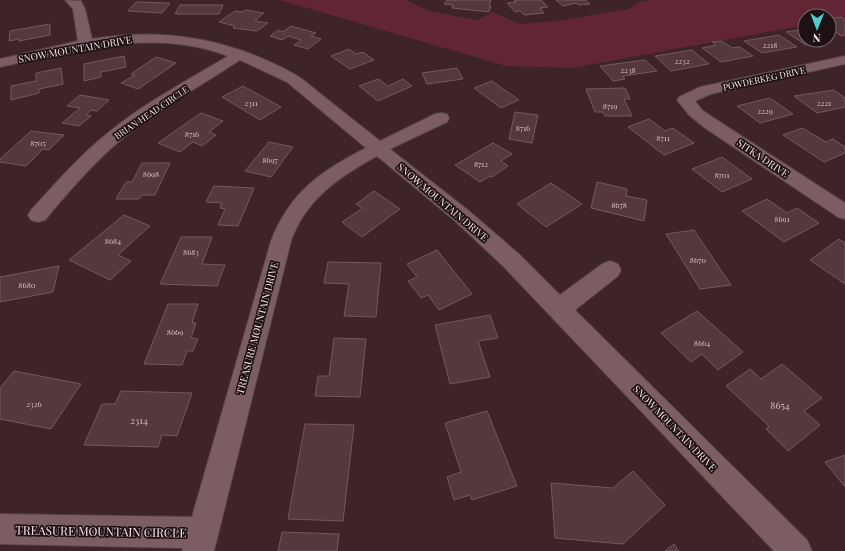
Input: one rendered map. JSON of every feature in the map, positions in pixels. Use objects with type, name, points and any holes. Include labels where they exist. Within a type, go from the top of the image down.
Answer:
[{"type":"street","points":[[71,0],[77,4],[80,9],[86,45]]},
{"type":"street","name":"SNOW MOUNTAIN DRIVE","points":[[0,63],[86,45],[138,38],[163,38],[210,45],[240,54],[292,79],[380,148],[462,216],[512,261],[796,551]]},
{"type":"street","name":"BRIAN HEAD CIRCLE","points":[[38,215],[73,175],[120,132],[150,111],[240,54]]},
{"type":"street","name":"POWDERKEG DRIVE","points":[[685,100],[706,90],[845,60]]},
{"type":"street","name":"SITKA DRIVE","points":[[685,100],[696,113],[711,124],[845,212]]},
{"type":"street","points":[[380,148],[441,118]]},
{"type":"street","name":"TREASURE MOUNTAIN DRIVE","points":[[201,542],[280,241],[292,215],[311,192],[328,177],[380,148]]},
{"type":"street","points":[[559,309],[610,270]]},
{"type":"street","name":"TREASURE MOUNTAIN CIRCLE","points":[[0,529],[201,542]]},
{"type":"shaded area","points":[[280,0],[406,0],[429,11],[478,20],[493,12],[519,24],[558,21],[629,9],[639,2],[651,0],[845,0],[845,17],[837,18],[837,8],[797,8],[797,26],[572,68],[506,66]]},
{"type":"building","points":[[447,0],[491,0],[489,6],[491,6],[489,12],[452,8],[453,5],[444,4]]},
{"type":"building","points":[[514,0],[541,0],[548,7],[540,8],[544,13],[524,15],[520,11],[515,12],[507,3],[516,2]]},
{"type":"building","points":[[556,0],[585,0],[590,4],[579,5],[576,3],[563,6]]},
{"type":"building","points":[[136,2],[170,3],[162,13],[128,11]]},
{"type":"building","points":[[180,5],[223,5],[219,14],[175,14]]},
{"type":"building","points":[[246,10],[264,13],[255,21],[268,23],[257,31],[233,28],[235,26],[219,22],[235,11],[243,12]]},
{"type":"building","points":[[841,17],[845,19],[845,35],[842,36],[837,33],[837,18]]},
{"type":"building","points":[[50,24],[50,35],[19,41],[19,39],[9,41],[10,31]]},
{"type":"building","points":[[291,26],[316,33],[311,36],[321,39],[308,49],[294,45],[301,40],[288,36],[282,40],[270,36],[278,30],[283,32]]},
{"type":"building","points":[[797,30],[797,39],[786,32]]},
{"type":"building","points":[[779,35],[797,47],[762,53],[744,41]]},
{"type":"building","points":[[722,41],[732,48],[740,47],[753,56],[721,62],[702,48],[716,45],[712,42]]},
{"type":"building","points":[[349,49],[356,54],[363,52],[374,60],[350,69],[331,56]]},
{"type":"building","points":[[692,50],[709,64],[671,71],[655,56]]},
{"type":"building","points":[[124,56],[126,67],[101,72],[101,77],[84,81],[84,64]]},
{"type":"building","points":[[156,57],[176,63],[138,89],[121,83],[135,75],[131,74]]},
{"type":"building","points":[[645,60],[657,71],[623,76],[625,79],[613,81],[600,66]]},
{"type":"building","points":[[61,68],[63,84],[39,89],[39,93],[11,100],[11,86],[36,81],[36,73]]},
{"type":"building","points":[[457,68],[463,79],[427,84],[422,73]]},
{"type":"building","points":[[378,79],[388,86],[403,79],[412,86],[378,101],[359,86]]},
{"type":"building","points":[[492,81],[519,100],[501,108],[474,88]]},
{"type":"building","points":[[243,86],[281,107],[260,120],[222,97]]},
{"type":"building","points":[[625,88],[630,99],[624,99],[632,116],[605,116],[603,112],[595,112],[586,89]]},
{"type":"building","points":[[834,90],[845,98],[845,107],[817,113],[794,96]]},
{"type":"building","points":[[80,95],[109,100],[97,111],[91,110],[86,115],[91,116],[79,126],[62,123],[80,108],[67,106]]},
{"type":"building","points":[[770,98],[793,114],[760,123],[737,106]]},
{"type":"building","points":[[515,112],[538,115],[532,143],[509,139]]},
{"type":"building","points":[[201,113],[223,121],[209,132],[216,135],[202,146],[193,142],[180,152],[158,143]]},
{"type":"building","points":[[649,119],[665,131],[673,128],[694,143],[664,155],[628,127]]},
{"type":"building","points":[[802,128],[826,142],[833,139],[845,147],[845,153],[824,162],[783,135]]},
{"type":"building","points":[[31,131],[64,135],[49,150],[43,149],[26,166],[0,162],[0,159]]},
{"type":"building","points":[[269,142],[293,147],[271,177],[245,171]]},
{"type":"building","points":[[493,143],[512,154],[501,161],[508,166],[492,177],[490,176],[480,182],[455,165]]},
{"type":"building","points":[[722,157],[752,179],[722,192],[692,169]]},
{"type":"building","points":[[142,163],[170,163],[155,195],[142,195],[139,199],[116,199],[126,182],[132,182]]},
{"type":"building","points":[[597,182],[627,189],[626,196],[647,200],[644,221],[591,208]]},
{"type":"building","points":[[551,183],[582,204],[546,227],[517,204]]},
{"type":"building","points":[[214,186],[254,188],[238,226],[218,225],[225,209],[220,208],[222,203],[206,202]]},
{"type":"building","points":[[374,191],[400,209],[362,237],[342,222],[363,208],[356,204]]},
{"type":"building","points":[[767,199],[787,213],[797,208],[819,223],[784,242],[742,211]]},
{"type":"building","points":[[124,215],[150,226],[118,255],[131,261],[110,280],[69,260]]},
{"type":"building","points":[[694,230],[731,285],[700,289],[666,234]]},
{"type":"building","points":[[181,237],[212,237],[202,264],[225,265],[217,286],[160,284]]},
{"type":"building","points":[[839,239],[845,243],[845,284],[810,260]]},
{"type":"building","points":[[437,250],[472,294],[439,310],[428,295],[421,298],[408,281],[417,277],[407,264]]},
{"type":"building","points":[[328,262],[381,263],[376,317],[344,316],[349,284],[324,283]]},
{"type":"building","points":[[59,266],[53,292],[0,302],[0,277]]},
{"type":"building","points":[[168,304],[198,304],[192,323],[196,323],[191,338],[198,339],[193,351],[187,351],[182,365],[144,364]]},
{"type":"building","points":[[697,311],[743,352],[718,370],[702,354],[691,362],[661,333]]},
{"type":"building","points":[[490,315],[498,338],[478,341],[490,377],[450,384],[435,325]]},
{"type":"building","points":[[334,338],[366,339],[360,397],[315,396],[318,376],[329,376]]},
{"type":"building","points":[[782,364],[822,398],[804,411],[820,425],[788,451],[766,429],[769,426],[726,386],[750,369],[761,379]]},
{"type":"building","points":[[14,371],[81,384],[51,429],[0,419],[0,388]]},
{"type":"building","points":[[121,391],[192,393],[177,436],[162,435],[158,447],[84,445],[102,404],[115,404]]},
{"type":"building","points":[[487,411],[517,486],[472,500],[470,495],[454,500],[447,477],[461,472],[445,423]]},
{"type":"building","points":[[305,424],[354,425],[343,521],[288,519]]},
{"type":"building","points":[[845,455],[845,487],[825,462]]},
{"type":"building","points":[[633,471],[665,505],[623,544],[555,538],[551,483],[613,488]]},
{"type":"building","points":[[282,532],[339,534],[337,551],[278,551]]},
{"type":"building","points":[[674,544],[679,551],[665,551]]}]
